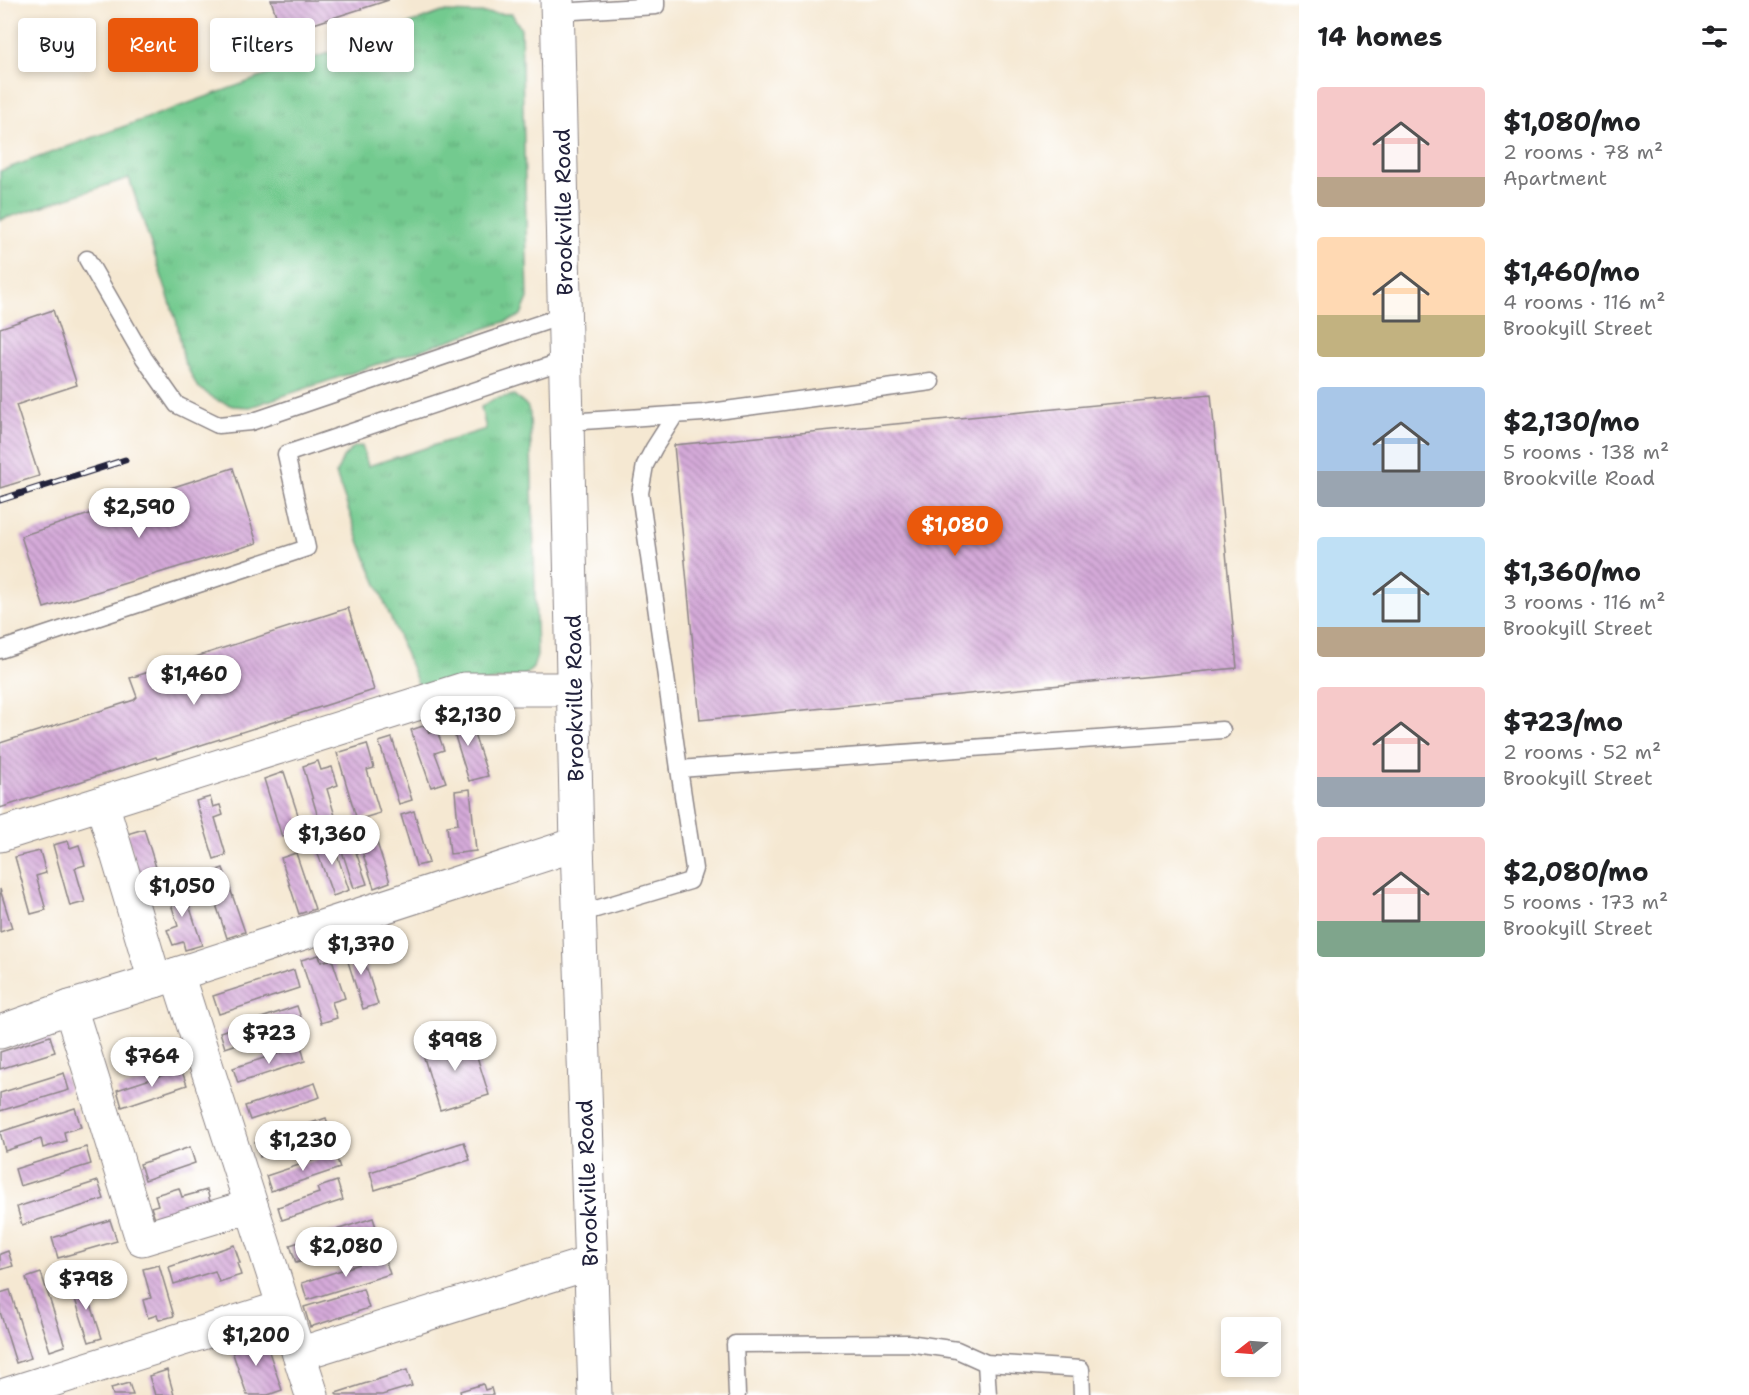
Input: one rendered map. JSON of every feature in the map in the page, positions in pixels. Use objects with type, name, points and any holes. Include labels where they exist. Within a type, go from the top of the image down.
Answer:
[{"type":"street","name":"Brookville Road","points":[[557,6],[577,844],[595,1395]]},
{"type":"street","points":[[0,835],[464,689],[574,689]]},
{"type":"street","points":[[102,803],[251,1206],[312,1395]]},
{"type":"street","points":[[0,1032],[69,1007],[577,844]]},
{"type":"street","points":[[69,1007],[142,1239],[251,1206]]},
{"type":"street","points":[[299,1354],[590,1263]]},
{"type":"street","points":[[5,1395],[284,1307]]},
{"type":"lane","points":[[557,6],[656,6],[656,0]]},
{"type":"lane","points":[[87,259],[144,358],[177,405],[218,425],[251,422],[566,315]]},
{"type":"lane","points":[[0,650],[308,548],[286,454],[566,360]]},
{"type":"lane","points":[[568,422],[704,413],[931,382]]},
{"type":"lane","points":[[579,914],[690,880],[694,869],[640,493],[645,465],[675,415]]},
{"type":"lane","points":[[679,769],[1222,730]]},
{"type":"lane","points":[[736,1395],[735,1344],[908,1343],[957,1350],[986,1363],[1081,1369],[1082,1395]]},
{"type":"lane","points":[[986,1363],[988,1395]]},
{"type":"green space","points":[[442,12],[512,14],[521,29],[528,298],[521,315],[516,318],[250,407],[233,406],[216,400],[197,386],[184,361],[177,323],[129,178],[0,220],[0,171],[275,72],[315,72],[315,58],[327,53],[327,72],[414,72],[414,22]]},
{"type":"green space","points":[[514,395],[527,406],[530,414],[537,656],[533,668],[524,676],[421,691],[361,546],[336,474],[343,458],[354,447],[362,446],[368,466],[486,429],[481,407],[494,399]]},
{"type":"building","points":[[271,0],[389,0],[315,24],[315,18],[277,18]]},
{"type":"building","points":[[53,310],[77,385],[16,405],[39,476],[0,488],[0,328]]},
{"type":"building","points":[[1211,394],[1237,668],[700,720],[674,445]]},
{"type":"building","points":[[233,468],[257,543],[44,608],[21,536]]},
{"type":"building","points":[[348,608],[374,690],[0,808],[0,743],[134,700],[137,697],[130,678]]},
{"type":"building","points":[[467,712],[488,776],[469,781],[449,717]]},
{"type":"building","points":[[426,725],[429,733],[437,731],[444,750],[435,753],[446,782],[431,787],[411,730]]},
{"type":"building","points":[[392,738],[412,800],[399,804],[379,742]]},
{"type":"building","points":[[367,744],[374,768],[367,770],[380,813],[357,820],[337,753]]},
{"type":"building","points":[[318,761],[321,770],[332,767],[338,785],[327,789],[336,819],[320,824],[303,766]]},
{"type":"building","points":[[284,772],[303,830],[282,837],[264,779]]},
{"type":"building","points":[[470,789],[476,851],[450,854],[447,826],[458,824],[455,791]]},
{"type":"building","points":[[210,797],[213,807],[220,805],[223,815],[215,818],[226,855],[214,859],[196,801]]},
{"type":"building","points":[[414,811],[429,863],[416,866],[401,815]]},
{"type":"building","points":[[372,828],[390,882],[374,888],[356,833]]},
{"type":"building","points":[[144,829],[159,877],[141,883],[127,834]]},
{"type":"building","points":[[350,835],[367,884],[354,888],[338,839]]},
{"type":"building","points":[[331,837],[349,890],[333,896],[314,843]]},
{"type":"building","points":[[68,841],[70,848],[79,845],[85,865],[75,868],[85,902],[70,906],[53,845]]},
{"type":"building","points":[[40,851],[46,873],[36,876],[46,910],[31,914],[15,857]]},
{"type":"building","points":[[296,853],[315,909],[299,914],[281,858]]},
{"type":"building","points":[[223,868],[245,932],[227,938],[206,874]]},
{"type":"building","points":[[181,880],[202,945],[185,950],[183,942],[173,945],[167,930],[178,926],[165,885]]},
{"type":"building","points":[[0,889],[12,928],[0,932]]},
{"type":"building","points":[[359,944],[378,1004],[363,1009],[344,949]]},
{"type":"building","points":[[319,955],[321,962],[332,959],[345,998],[332,1002],[337,1018],[321,1023],[301,960]]},
{"type":"building","points":[[294,970],[299,988],[219,1014],[213,996]]},
{"type":"building","points":[[297,1006],[303,1023],[225,1048],[220,1032]]},
{"type":"building","points":[[470,1034],[489,1095],[440,1110],[421,1048]]},
{"type":"building","points":[[50,1036],[55,1052],[0,1069],[0,1052]]},
{"type":"building","points":[[301,1046],[305,1061],[238,1083],[233,1068]]},
{"type":"building","points":[[181,1069],[187,1085],[122,1107],[117,1090]]},
{"type":"building","points":[[64,1073],[69,1090],[0,1111],[0,1093]]},
{"type":"building","points":[[315,1083],[320,1097],[250,1120],[245,1106]]},
{"type":"building","points":[[75,1108],[81,1127],[64,1132],[66,1141],[43,1148],[41,1139],[5,1151],[0,1132]]},
{"type":"building","points":[[326,1118],[331,1133],[260,1157],[255,1142]]},
{"type":"building","points":[[464,1142],[470,1160],[375,1190],[370,1172]]},
{"type":"building","points":[[86,1147],[91,1164],[20,1186],[15,1169]]},
{"type":"building","points":[[190,1147],[195,1163],[145,1180],[140,1164]]},
{"type":"building","points":[[335,1153],[340,1168],[271,1191],[266,1176]]},
{"type":"building","points":[[98,1181],[104,1199],[22,1225],[17,1207]]},
{"type":"building","points":[[337,1181],[343,1200],[282,1220],[278,1207],[319,1193],[317,1188]]},
{"type":"building","points":[[179,1188],[182,1197],[207,1190],[211,1205],[156,1222],[151,1207],[158,1205],[155,1195]]},
{"type":"building","points":[[373,1218],[379,1236],[296,1263],[290,1245]]},
{"type":"building","points":[[110,1220],[117,1241],[58,1258],[52,1238]]},
{"type":"building","points":[[234,1245],[241,1275],[219,1282],[215,1271],[174,1284],[169,1267]]},
{"type":"building","points":[[8,1251],[13,1266],[0,1270],[0,1254]]},
{"type":"building","points":[[384,1256],[390,1274],[307,1300],[302,1283]]},
{"type":"building","points":[[159,1265],[174,1316],[159,1320],[157,1315],[148,1318],[143,1300],[151,1298],[143,1269]]},
{"type":"building","points":[[41,1273],[65,1346],[50,1351],[26,1278]]},
{"type":"building","points":[[83,1280],[102,1338],[89,1342],[70,1284]]},
{"type":"building","points":[[363,1289],[369,1308],[310,1327],[304,1307]]},
{"type":"building","points":[[10,1290],[31,1358],[16,1363],[0,1312],[0,1293]]},
{"type":"building","points":[[263,1334],[282,1390],[268,1395],[247,1395],[230,1345]]},
{"type":"building","points":[[167,1370],[174,1395],[155,1395],[149,1376]]},
{"type":"building","points":[[407,1370],[412,1386],[382,1395],[337,1395],[336,1393]]},
{"type":"building","points":[[129,1383],[133,1395],[113,1395],[111,1388]]},
{"type":"building","points":[[483,1384],[485,1390],[491,1388],[493,1395],[461,1395],[460,1391]]},
{"type":"railway","points":[[0,500],[125,460]]}]
